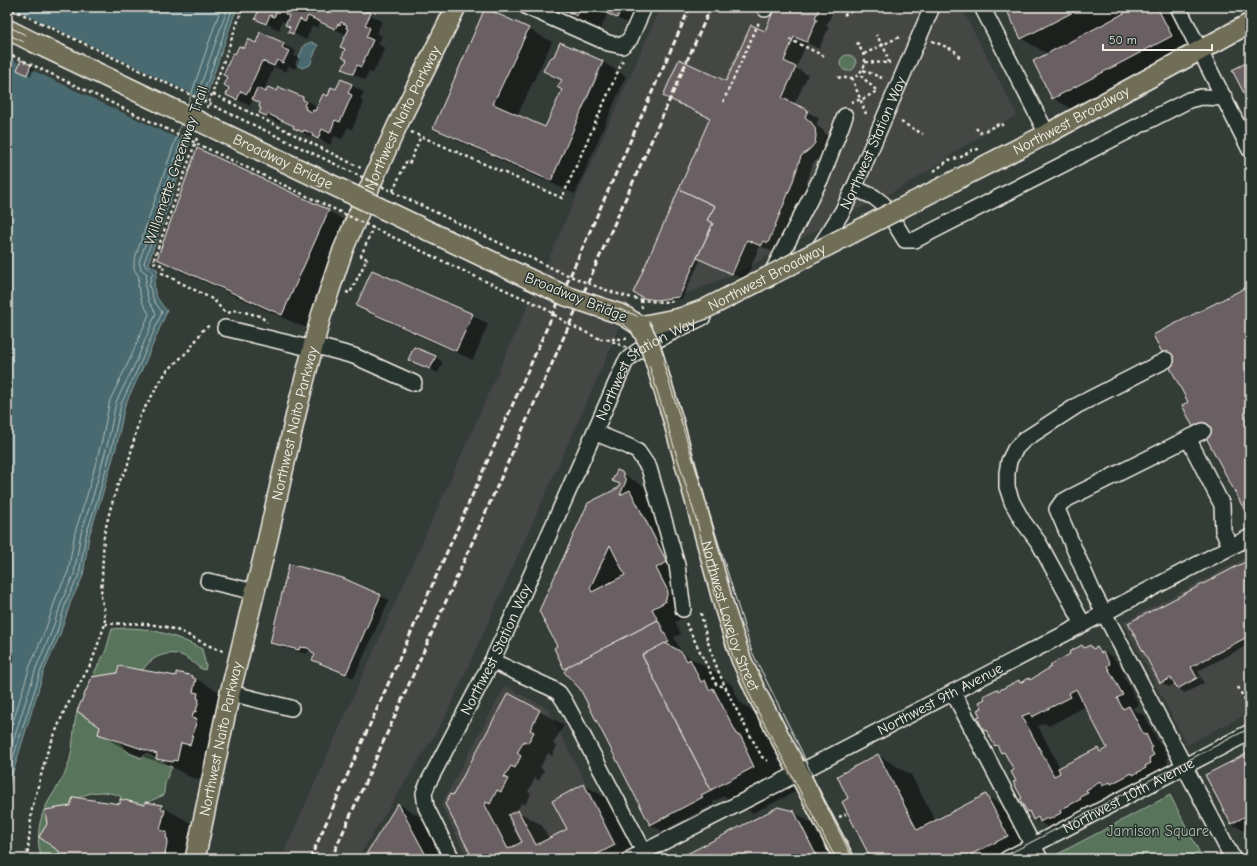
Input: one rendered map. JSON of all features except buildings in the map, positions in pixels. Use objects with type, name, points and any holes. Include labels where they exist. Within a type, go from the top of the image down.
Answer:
[{"type":"main road","name":"Northwest Naito Parkway","points":[[195,859],[230,693],[321,316],[343,250],[375,175],[397,126],[456,7]]},
{"type":"main road","name":"Northwest Broadway","points":[[640,326],[680,318],[705,309],[1047,134],[1250,23]]},
{"type":"main road","name":"Broadway Bridge","points":[[7,29],[504,267],[566,296],[623,315],[640,326]]},
{"type":"main road","name":"Northwest Lovejoy Street","points":[[640,326],[649,343],[675,427],[725,610],[741,659],[751,683],[844,859]]},
{"type":"street","points":[[527,7],[608,43],[622,46],[630,39],[644,7]]},
{"type":"street","name":"Northwest Station Way","points":[[452,859],[426,807],[424,793],[428,782],[492,661],[626,364],[633,355],[643,348],[792,272],[815,253],[842,212],[854,188],[932,7]]},
{"type":"street","points":[[982,7],[1047,134]]},
{"type":"street","points":[[1178,7],[1250,150]]},
{"type":"street","points":[[854,188],[874,197],[883,204],[905,240],[915,240],[1189,100],[1201,97],[1225,98]]},
{"type":"street","points":[[765,286],[822,176],[845,116]]},
{"type":"street","points":[[222,321],[313,347],[354,356],[414,383]]},
{"type":"street","points":[[1083,624],[1040,543],[1022,520],[1012,502],[1007,487],[1006,473],[1009,461],[1015,449],[1024,440],[1037,431],[1078,405],[1166,360]]},
{"type":"street","points":[[1203,431],[1069,498],[1059,505],[1057,509],[1092,590],[1233,859]]},
{"type":"street","points":[[596,432],[630,446],[638,452],[649,468],[677,565],[683,609]]},
{"type":"street","points":[[1188,438],[1222,505],[1223,531],[1231,547]]},
{"type":"street","name":"Northwest 9th Avenue","points":[[630,859],[646,855],[798,772],[1250,537]]},
{"type":"street","points":[[208,581],[255,592]]},
{"type":"street","points":[[492,661],[551,688],[558,693],[565,702],[646,855]]},
{"type":"street","points":[[953,692],[1040,859]]},
{"type":"street","points":[[230,693],[292,708]]},
{"type":"street","name":"Northwest 10th Avenue","points":[[1007,859],[1250,732]]},
{"type":"path","name":"Broadway Bridge","points":[[7,7],[558,270],[586,282],[641,300]]},
{"type":"path","name":"Willamette Greenway Trail","points":[[206,114],[243,7]]},
{"type":"path","points":[[844,15],[860,7]]},
{"type":"path","points":[[723,102],[766,8]]},
{"type":"path","points":[[865,62],[889,63],[883,45],[876,35]]},
{"type":"path","points":[[920,35],[954,50],[960,58]]},
{"type":"path","points":[[864,54],[901,36]]},
{"type":"path","points":[[789,39],[824,56]]},
{"type":"path","points":[[838,78],[842,76],[852,78],[863,70],[865,62],[864,54],[857,42]]},
{"type":"path","points":[[397,126],[562,198],[625,55],[622,46]]},
{"type":"path","name":"Broadway Bridge","points":[[7,53],[543,307],[568,324],[600,339],[625,340],[640,326]]},
{"type":"path","points":[[863,70],[882,78]]},
{"type":"path","points":[[851,102],[861,100],[877,91],[859,74]]},
{"type":"path","points":[[852,78],[866,114]]},
{"type":"path","points":[[213,94],[375,175]]},
{"type":"path","points":[[900,122],[923,134]]},
{"type":"path","points":[[976,128],[980,133],[1001,123],[1004,128]]},
{"type":"path","name":"Willamette Greenway Trail","points":[[198,134],[153,262],[164,266],[162,273],[214,300],[222,321]]},
{"type":"path","points":[[393,191],[406,162],[409,164],[421,136]]},
{"type":"path","points":[[350,293],[367,259],[361,256],[373,227]]},
{"type":"path","points":[[27,859],[32,809],[47,753],[64,709],[91,664],[105,624],[104,608],[101,597],[104,534],[118,484],[127,468],[140,416],[166,372],[190,349],[203,330],[222,321],[236,310],[260,316],[266,322],[273,324]]},
{"type":"path","points":[[608,339],[632,351],[654,358]]},
{"type":"path","points":[[683,609],[688,629],[716,684],[725,687]]},
{"type":"path","points":[[701,613],[708,645],[725,687],[762,757],[768,761]]},
{"type":"path","points":[[105,624],[138,623],[159,626],[179,632],[211,648],[239,656]]},
{"type":"path","points":[[1238,687],[1250,710]]},
{"type":"shaded area","points":[[661,7],[961,7],[1017,115],[964,146],[904,186],[734,274],[678,297],[656,300],[643,298],[632,293],[608,354],[445,718],[357,859],[281,859]]},
{"type":"shaded area","points":[[1250,556],[1250,712],[1187,745],[1123,622]]},
{"type":"shaded area","points":[[505,686],[547,708],[618,845],[591,859],[468,859],[441,805]]},
{"type":"green space","points":[[845,55],[851,55],[856,60],[854,69],[851,71],[845,71],[840,66],[840,60]]},
{"type":"green space","points":[[126,628],[156,631],[184,640],[202,649],[206,666],[205,670],[198,667],[184,656],[177,654],[164,654],[152,660],[143,670],[92,677],[106,650],[112,629]]},
{"type":"green space","points":[[77,711],[100,727],[98,734],[118,742],[129,753],[141,758],[146,754],[172,767],[166,780],[164,795],[146,802],[145,805],[120,799],[121,796],[115,794],[99,792],[84,795],[79,798],[73,797],[70,806],[46,810],[47,824],[39,837],[60,852],[58,859],[42,859],[38,840],[39,826],[45,808],[68,766]]},
{"type":"green space","name":"Jamison Square","points":[[1170,795],[1203,859],[1050,858]]},
{"type":"water","points":[[7,7],[237,7],[148,264],[158,270],[154,288],[159,301],[167,311],[125,405],[117,444],[89,536],[83,576],[71,601],[59,637],[44,671],[7,796]]},
{"type":"water","points":[[311,42],[318,45],[310,65],[302,68],[296,64],[304,45]]},
{"type":"pier","points":[[7,7],[10,7],[207,101],[192,145],[30,69],[27,75],[17,70],[19,63],[7,58]]},
{"type":"tram line","points":[[7,26],[548,283],[635,315],[641,320],[648,328],[662,359],[752,652],[853,859]]},
{"type":"tram line","points":[[7,34],[380,211]]},
{"type":"tram line","points":[[403,222],[567,300],[608,313],[635,334],[648,361],[697,522],[723,625],[732,654],[754,704],[836,859]]},
{"type":"tram line","points":[[999,859],[1250,728]]},
{"type":"railway","points":[[310,859],[690,7]]},
{"type":"railway","points":[[331,859],[711,7]]}]
